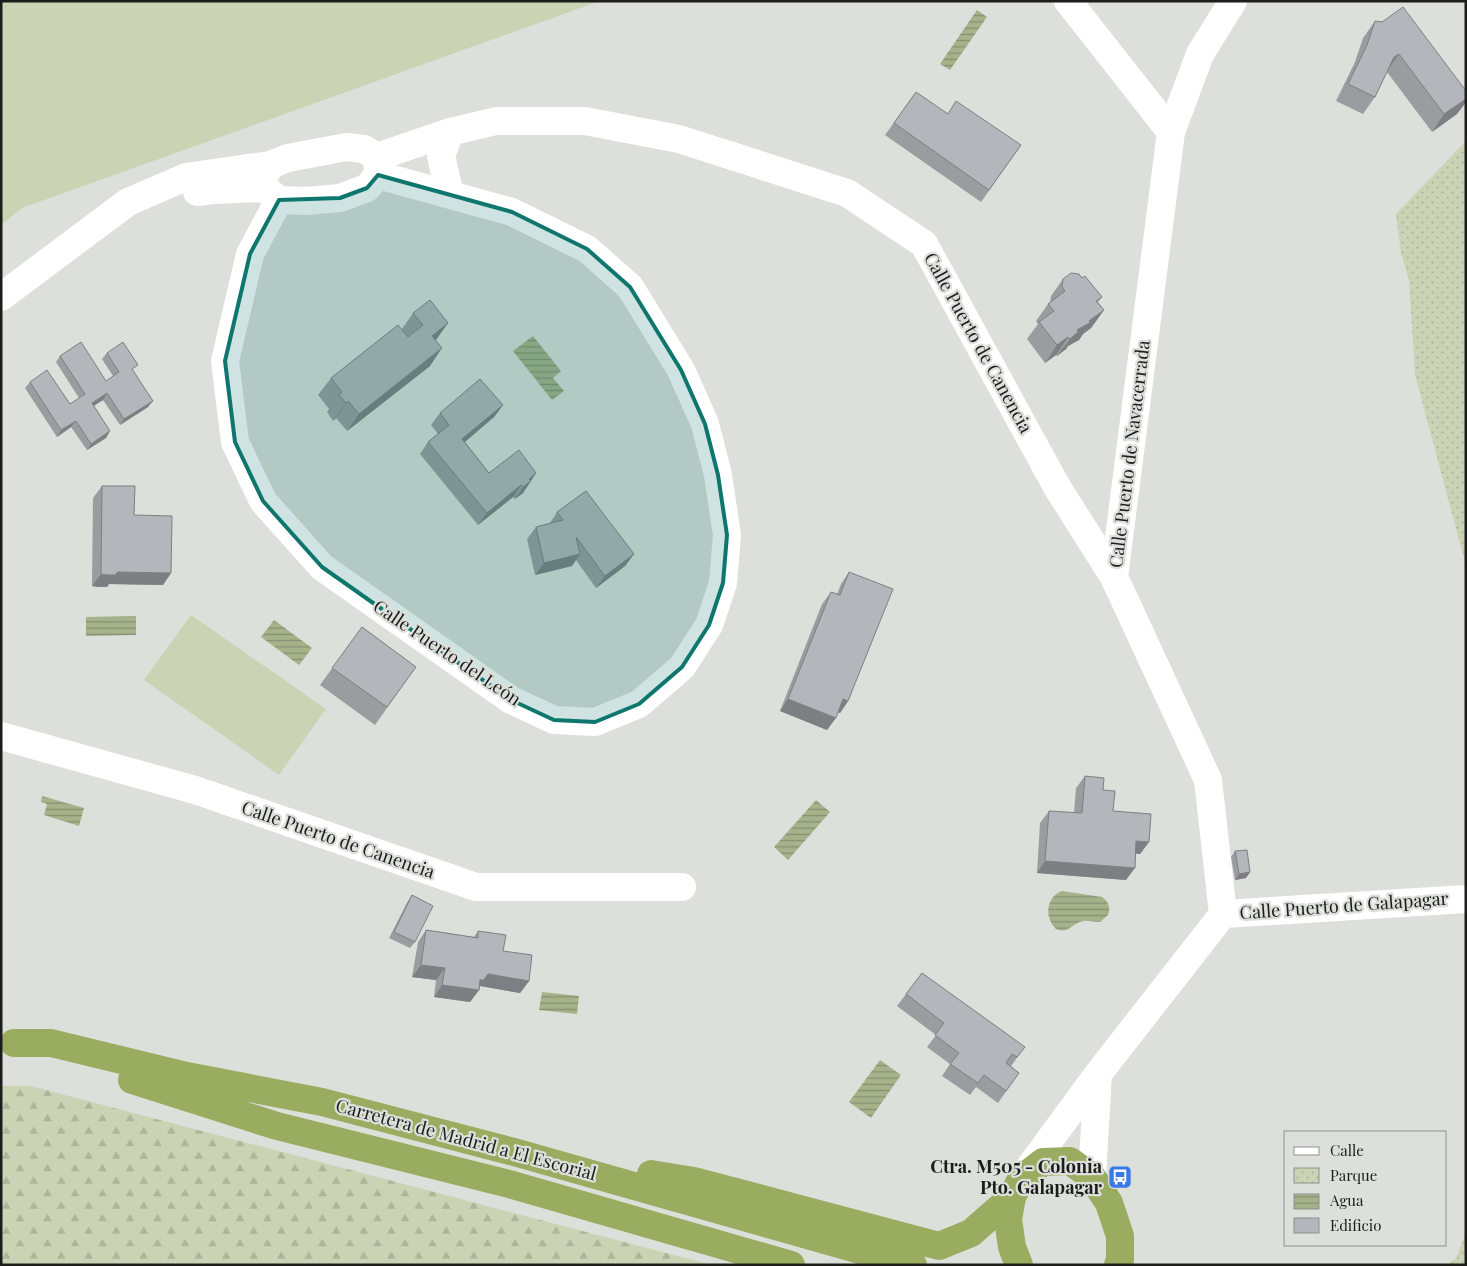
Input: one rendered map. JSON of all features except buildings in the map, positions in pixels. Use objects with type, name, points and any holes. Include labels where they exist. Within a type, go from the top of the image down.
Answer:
[{"type":"highway","name":"Carretera de Madrid a El Escorial","points":[[8,1041],[51,1043],[187,1076],[322,1102],[514,1152],[913,1265]]},
{"type":"highway","name":"Carretera de Madrid a El Escorial","points":[[8,1041],[278,1126],[508,1184],[791,1265]]},
{"type":"highway","points":[[514,1152],[694,1181],[939,1246],[971,1233],[1043,1162],[1070,1161],[1092,1178],[1109,1203],[1120,1236],[1120,1263]]},
{"type":"highway","points":[[508,1184],[538,1182],[622,1201],[854,1265]]},
{"type":"highway","points":[[1017,1188],[1008,1219],[1012,1247],[1019,1265]]},
{"type":"street","points":[[1068,1],[1171,132]]},
{"type":"street","name":"Calle Puerto de Navacerrada","points":[[1223,914],[1208,780],[1114,577],[1171,132],[1200,54],[1233,1]]},
{"type":"street","name":"Calle Puerto de Canencia","points":[[271,184],[306,201],[340,198],[367,188],[377,166],[450,132],[496,121],[585,122],[679,139],[847,193],[924,244],[1057,487],[1114,577]]},
{"type":"street","points":[[450,132],[442,156],[450,195]]},
{"type":"street","name":"Calle Puerto del León","points":[[346,147],[364,149],[377,166],[450,195],[512,212],[588,249],[630,287],[681,370],[705,424],[718,475],[727,535],[723,583],[709,625],[682,667],[639,704],[595,722],[554,720],[511,700],[322,567],[263,501],[235,442],[225,361],[250,254],[271,184],[288,158],[346,147]]},
{"type":"street","points":[[1,296],[128,202],[186,177],[271,184]]},
{"type":"street","name":"Calle Puerto de Canencia","points":[[1,736],[195,790],[476,887],[682,887]]},
{"type":"street","name":"Calle Puerto de Galapagar","points":[[1223,914],[1466,899]]},
{"type":"street","points":[[1017,1188],[1098,1074],[1223,914]]},
{"type":"street","points":[[1092,1178],[1098,1074]]},
{"type":"highlighted area","points":[[378,175],[512,212],[587,249],[630,287],[681,370],[705,424],[718,475],[727,535],[723,583],[709,625],[682,667],[639,704],[595,722],[554,720],[511,700],[322,567],[263,501],[235,442],[225,361],[250,254],[279,200],[340,198],[367,188]]},
{"type":"green space","points":[[1,1],[600,1],[22,208],[1,225]]},
{"type":"green space","points":[[1466,141],[1466,566],[1415,375],[1409,280],[1401,254],[1396,214]]},
{"type":"green space","points":[[191,615],[326,709],[279,775],[144,680]]},
{"type":"green space","points":[[1,1086],[31,1086],[712,1265],[1,1265]]},
{"type":"green space","points":[[1466,1232],[1466,1265],[1446,1265],[1456,1259]]},
{"type":"water","points":[[977,10],[987,17],[950,70],[940,64]]},
{"type":"water","points":[[533,336],[561,371],[553,378],[564,391],[552,400],[513,351]]},
{"type":"water","points":[[136,616],[136,635],[86,636],[86,617]]},
{"type":"water","points":[[274,620],[312,648],[299,665],[261,637]]},
{"type":"water","points":[[42,796],[84,808],[79,826],[44,815],[47,804],[41,802]]},
{"type":"water","points":[[816,800],[830,812],[788,860],[774,847]]},
{"type":"water","points":[[1062,891],[1102,897],[1108,904],[1108,915],[1100,922],[1083,921],[1064,930],[1056,929],[1050,919],[1048,908],[1053,898]]},
{"type":"water","points":[[542,992],[579,996],[577,1014],[539,1010]]},
{"type":"water","points":[[880,1060],[901,1075],[871,1118],[849,1102]]},
{"type":"place","name":"Ctra. M505 - Colonia Pto. Galapagar","points":[[1120,1177]]}]
